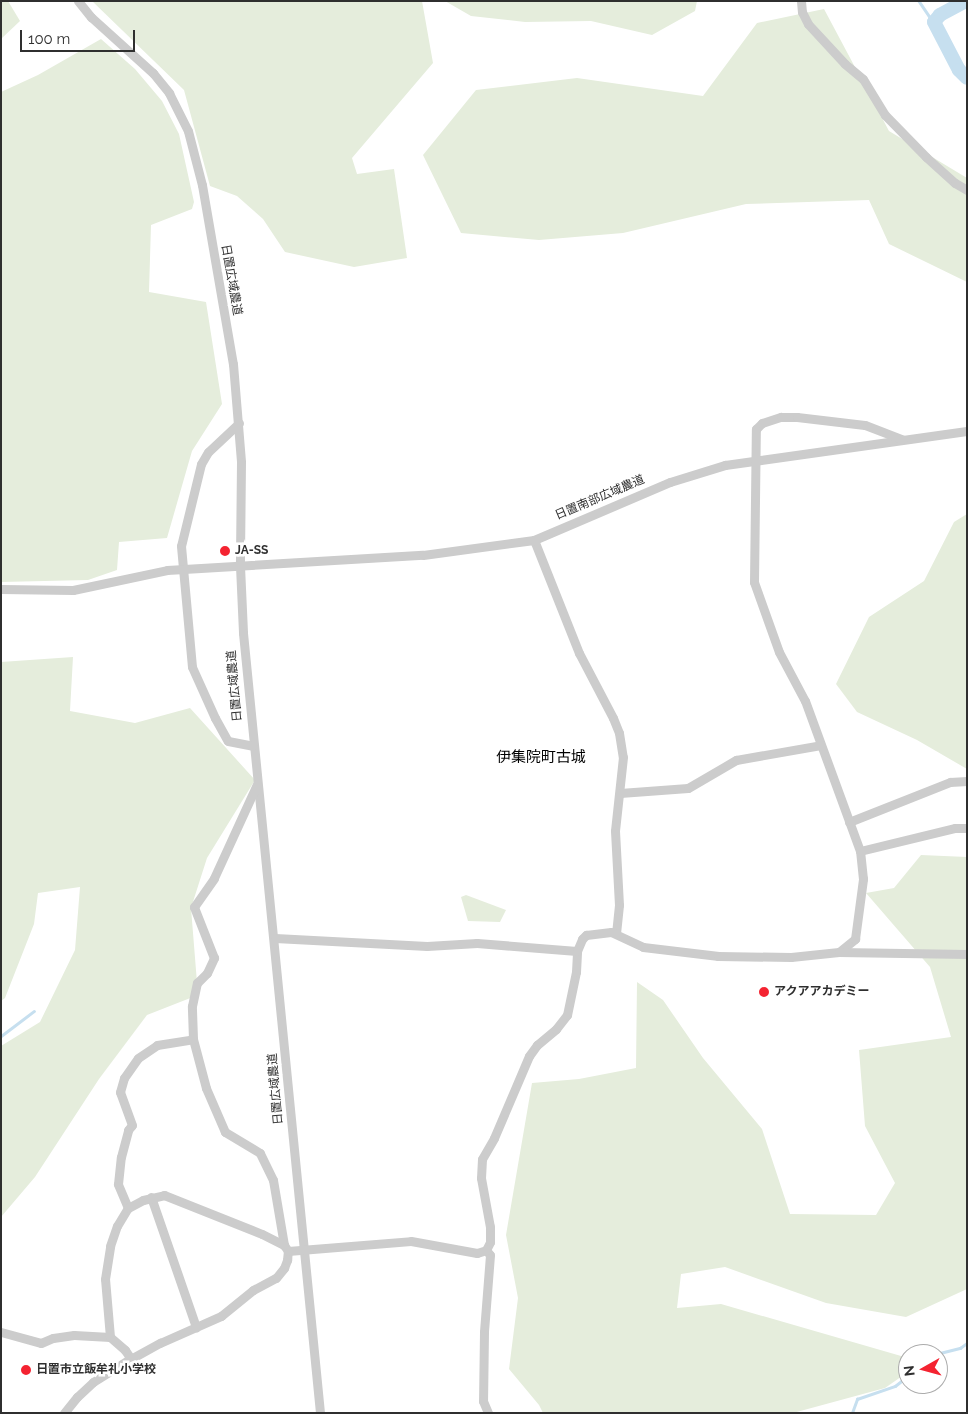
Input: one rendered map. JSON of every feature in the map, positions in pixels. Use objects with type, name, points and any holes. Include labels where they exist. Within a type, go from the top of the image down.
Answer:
[{"type":"street","name":"日置広域農道","points":[[78,1],[91,17],[153,73],[169,94],[188,132],[202,185],[233,364],[241,462],[240,566],[253,746],[274,938],[320,1413]]},
{"type":"street","points":[[801,1],[802,12],[808,24],[845,64],[863,79],[885,115],[926,158],[955,183],[967,190]]},
{"type":"street","points":[[839,952],[855,939],[863,879],[860,851],[805,701],[779,652],[754,582],[756,429],[762,423],[781,417],[865,425],[903,440]]},
{"type":"street","points":[[239,423],[208,452],[201,464],[182,536],[183,569],[192,667],[215,718],[228,741],[253,746]]},
{"type":"street","name":"日置南部広域農道","points":[[1,589],[73,590],[183,569],[423,555],[534,540],[670,482],[725,465],[967,431]]},
{"type":"street","points":[[534,540],[578,653],[613,718],[619,733],[622,757],[615,831],[619,905],[616,933]]},
{"type":"street","points":[[620,793],[688,788],[736,760],[821,745]]},
{"type":"street","points":[[849,822],[950,782],[967,780]]},
{"type":"street","points":[[64,1413],[93,1382],[131,1359],[221,1316],[253,1290],[276,1278],[284,1268],[286,1248],[273,1180],[260,1153],[225,1132],[206,1088],[193,1039],[192,1006],[197,983],[206,973],[214,958],[194,907],[214,878],[257,783]]},
{"type":"street","points":[[860,851],[954,828],[967,828]]},
{"type":"street","points":[[110,1337],[105,1279],[110,1246],[117,1226],[128,1208],[151,1197],[164,1195],[262,1234],[286,1248],[304,1249],[411,1241],[477,1253],[486,1250],[490,1242],[490,1227],[481,1178],[482,1159],[494,1138],[529,1056],[537,1045],[556,1029],[566,1015],[576,972],[577,951],[582,939],[586,935],[592,933],[616,933],[643,948],[718,956],[791,957],[839,952],[967,954]]},
{"type":"street","points":[[274,938],[427,946],[477,943],[577,951]]},
{"type":"street","points":[[128,1208],[118,1184],[121,1157],[128,1130],[132,1125],[120,1092],[124,1078],[138,1058],[157,1045],[193,1039]]},
{"type":"street","points":[[151,1197],[196,1327]]},
{"type":"street","points":[[486,1250],[490,1255],[484,1332],[483,1401],[488,1413]]},
{"type":"street","points":[[1,1332],[41,1343],[74,1336],[110,1337],[125,1350],[131,1359]]},
{"type":"green space","points":[[1,1],[8,1],[20,21],[1,39]]},
{"type":"green space","points":[[92,1],[422,1],[433,63],[352,158],[357,174],[394,169],[407,258],[354,267],[285,252],[263,219],[237,196],[210,186],[184,90]]},
{"type":"green space","points":[[445,1],[697,1],[695,11],[652,35],[591,21],[525,22],[471,16]]},
{"type":"green space","points":[[824,9],[889,131],[967,178],[967,282],[889,244],[869,200],[746,204],[623,233],[539,240],[461,233],[423,155],[476,90],[577,78],[703,96],[757,23]]},
{"type":"green space","points":[[101,39],[135,69],[162,101],[179,134],[194,202],[192,209],[151,225],[149,292],[206,302],[222,404],[192,451],[167,538],[119,542],[117,570],[88,580],[1,582],[1,92],[38,75]]},
{"type":"green space","points":[[967,514],[967,769],[917,740],[857,712],[836,684],[869,617],[924,581],[954,522]]},
{"type":"green space","points":[[73,657],[70,711],[135,723],[190,708],[255,780],[207,858],[191,908],[198,995],[147,1015],[99,1079],[35,1177],[1,1217],[1,1046],[40,1022],[75,950],[80,887],[38,893],[34,924],[5,998],[1,1001],[1,662]]},
{"type":"green space","points":[[921,855],[967,857],[967,1289],[906,1317],[826,1303],[725,1267],[681,1274],[677,1308],[721,1304],[898,1355],[898,1379],[885,1388],[793,1413],[543,1413],[539,1405],[509,1369],[518,1298],[506,1235],[532,1083],[579,1079],[636,1068],[637,982],[663,1000],[703,1058],[762,1129],[790,1214],[876,1215],[895,1183],[865,1126],[859,1050],[951,1037],[930,967],[866,893],[894,888]]},
{"type":"green space","points":[[466,895],[506,910],[500,922],[468,921],[461,897]]},
{"type":"waterway","points":[[919,1],[934,23]]},
{"type":"waterway","points":[[966,1],[940,15],[934,22],[959,70],[967,78]]},
{"type":"waterway","points":[[1,1036],[34,1011]]},
{"type":"waterway","points":[[948,1351],[960,1348],[967,1343]]},
{"type":"waterway","points":[[852,1413],[857,1399],[898,1384]]},
{"type":"place","name":"JA-SS","points":[[225,551]]},
{"type":"place","name":"アクアアカデミー","points":[[764,992]]},
{"type":"place","name":"日置市立飯牟礼小学校","points":[[26,1370]]},
{"type":"district","name":"伊集院町古城","points":[[541,758]]}]
